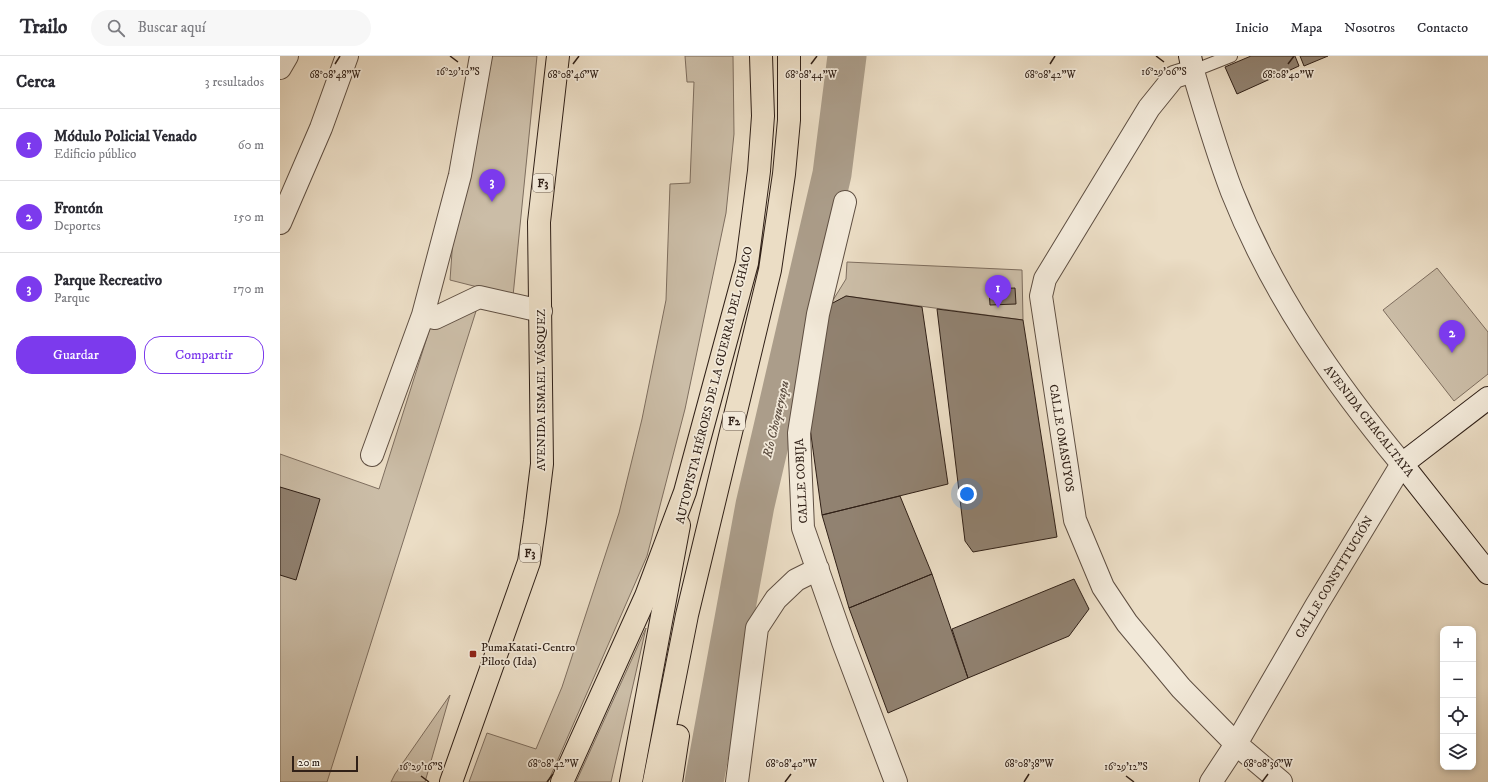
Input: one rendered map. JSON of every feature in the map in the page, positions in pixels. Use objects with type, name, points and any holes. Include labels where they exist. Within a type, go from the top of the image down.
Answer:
[{"type":"main road","name":"AVENIDA ISMAEL VÁSQUEZ","points":[[451,782],[528,562],[542,464],[539,222],[558,56]]},
{"type":"main road","name":"AUTOPISTA HÉROES DE LA GUERRA DEL CHACO","points":[[631,782],[685,492],[747,263],[759,171],[762,116],[761,56]]},
{"type":"main road","name":"AUTOPISTA HÉROES DE LA GUERRA DEL CHACO","points":[[654,782],[687,615],[770,270],[785,166],[789,120],[789,56]]},
{"type":"main road","name":"F2","points":[[562,782],[646,596],[685,492]]},
{"type":"main road","points":[[671,782],[678,736],[687,615]]},
{"type":"street","points":[[280,68],[287,56]]},
{"type":"street","points":[[280,223],[321,128],[347,56]]},
{"type":"street","points":[[372,455],[423,315],[460,175],[481,56]]},
{"type":"street","name":"AVENIDA CHACALTAYA","points":[[1192,64],[1211,133],[1233,193],[1259,252],[1282,296],[1323,363],[1361,414],[1488,573]]},
{"type":"street","name":"CALLE OMASUYOS","points":[[1192,64],[1174,77],[1149,108],[1045,279],[1041,296],[1075,520],[1103,586],[1127,623],[1182,688],[1236,744],[1281,782]]},
{"type":"street","name":"CALLE COBIJA","points":[[846,202],[818,314],[798,433],[803,528],[843,642],[896,782]]},
{"type":"street","points":[[423,315],[435,318],[479,297],[541,311]]},
{"type":"street","name":"CALLE CONSTITUCIÓN","points":[[1211,782],[1236,744],[1316,606],[1402,464],[1488,398]]},
{"type":"street","points":[[737,782],[757,628],[776,599],[796,580],[818,569]]},
{"type":"lane","points":[[1192,64],[1231,56]]},
{"type":"shaded area","points":[[487,56],[537,56],[513,296],[450,280],[453,238]]},
{"type":"shaded area","points":[[685,56],[733,56],[734,134],[726,213],[685,409],[647,556],[548,782],[469,782],[487,733],[536,749],[562,687],[619,513],[642,419],[666,300],[670,184],[690,183],[694,82],[687,82]]},
{"type":"shaded area","points":[[847,262],[1022,270],[1023,320],[846,296],[830,305],[846,279]]},
{"type":"shaded area","points":[[1437,268],[1488,332],[1488,374],[1454,401],[1383,310]]},
{"type":"shaded area","points":[[477,308],[327,782],[280,782],[280,454],[379,489],[430,328]]},
{"type":"shaded area","points":[[646,628],[611,782],[576,782]]},
{"type":"shaded area","points":[[450,695],[425,782],[391,782],[395,774]]},
{"type":"building","points":[[1251,56],[1295,56],[1299,66],[1237,94],[1225,67]]},
{"type":"building","points":[[1300,56],[1328,56],[1304,66]]},
{"type":"building","points":[[1015,288],[1016,304],[990,305],[989,289]]},
{"type":"building","points":[[846,296],[922,307],[948,484],[822,515],[810,428],[829,305]]},
{"type":"building","points":[[937,309],[1023,320],[1057,537],[973,552],[965,541]]},
{"type":"building","points":[[280,487],[320,499],[296,580],[280,575]]},
{"type":"building","points":[[900,496],[932,574],[849,608],[822,515]]},
{"type":"building","points":[[932,574],[968,678],[888,713],[849,608]]},
{"type":"building","points":[[1074,579],[1089,609],[1069,636],[968,678],[952,629]]},
{"type":"waterway","name":"Río Choqueyapu","points":[[704,782],[755,505],[832,174],[847,56]]},
{"type":"place","name":"Parque Recreativo","points":[[492,202]]},
{"type":"place","name":"Módulo Policial Venado","points":[[998,308]]},
{"type":"place","name":"Frontón","points":[[1452,353]]},
{"type":"place","name":"PumaKatati-Centro Piloto (Ida)","points":[[473,654]]}]
